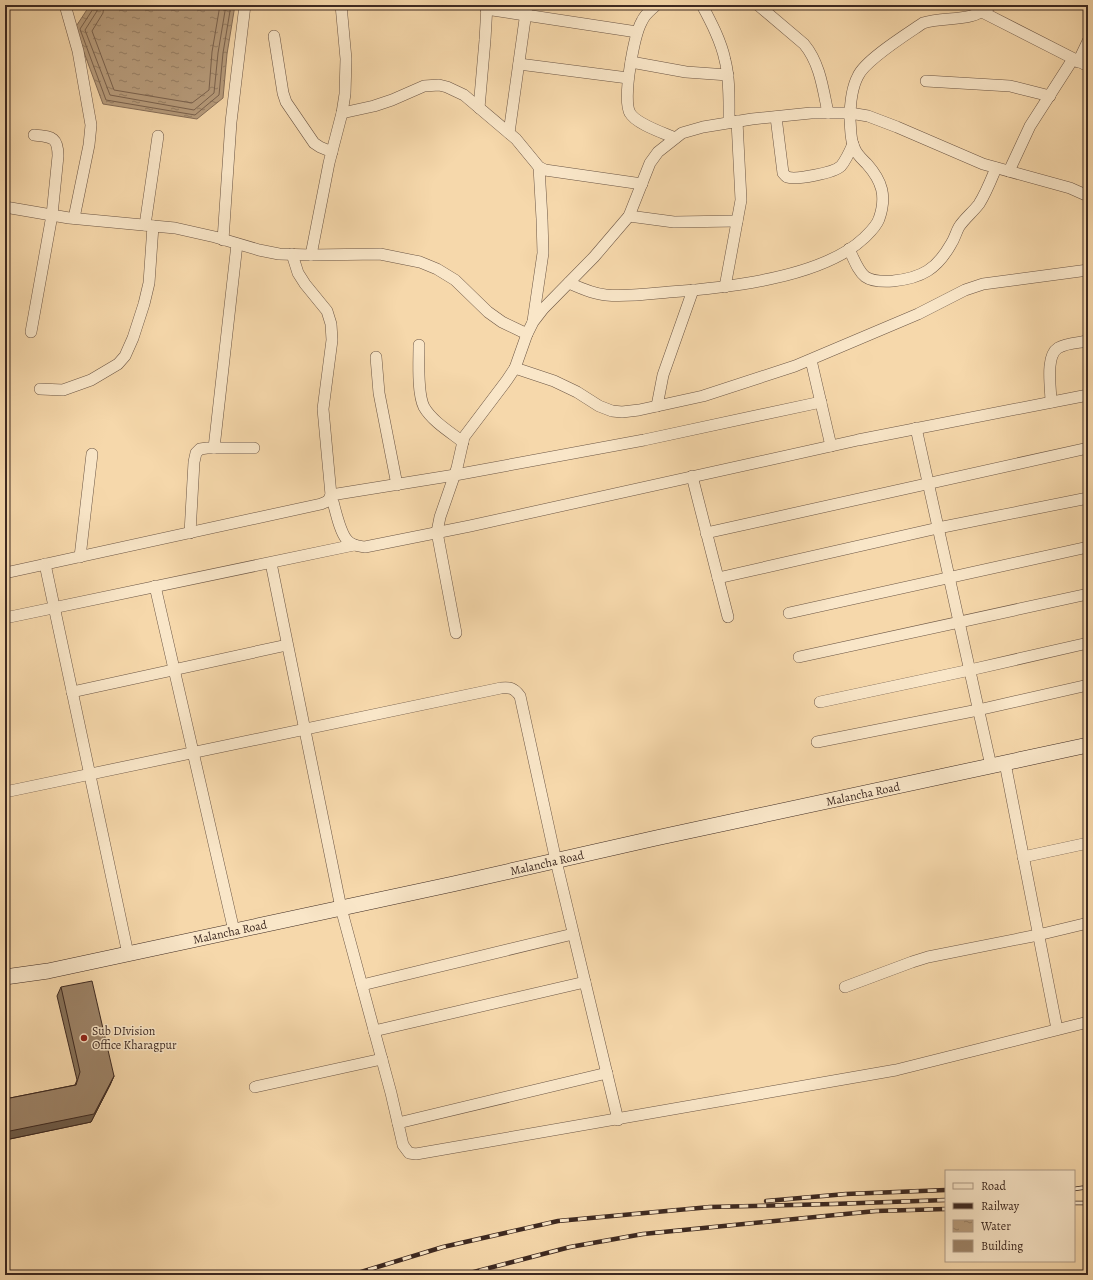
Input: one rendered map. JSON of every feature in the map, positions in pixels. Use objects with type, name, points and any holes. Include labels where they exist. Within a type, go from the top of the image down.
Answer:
[{"type":"main road","name":"Malancha Road","points":[[5,978],[48,971],[341,908],[1088,744]]},
{"type":"street","points":[[65,5],[78,51],[91,125],[89,145],[74,218]]},
{"type":"street","points":[[223,240],[231,122],[245,5]]},
{"type":"street","points":[[311,255],[345,94],[346,59],[342,5]]},
{"type":"street","points":[[656,5],[649,11],[637,32],[628,78],[626,97],[627,106],[630,114],[636,120],[675,138]]},
{"type":"street","points":[[702,5],[717,37],[725,59],[741,200],[725,287]]},
{"type":"street","points":[[758,5],[810,50],[822,80],[828,113]]},
{"type":"street","points":[[772,5],[772,18]]},
{"type":"street","points":[[479,108],[485,40],[486,7],[526,10],[637,32]]},
{"type":"street","points":[[568,283],[591,292],[605,295],[632,296],[725,287],[762,280],[805,269],[840,256],[850,250],[872,231],[878,221],[883,201],[883,191],[879,181],[874,172],[858,155],[853,144],[850,113],[853,90],[858,76],[866,65],[923,23],[933,20],[971,16],[986,8],[1080,62]]},
{"type":"street","points":[[509,133],[526,10]]},
{"type":"street","points":[[274,36],[283,93],[286,102],[314,143],[332,152]]},
{"type":"street","points":[[1009,171],[1030,126],[1050,96],[1080,62],[1088,41]]},
{"type":"street","points":[[632,62],[686,72],[728,75]]},
{"type":"street","points":[[519,64],[628,78]]},
{"type":"street","points":[[926,80],[1010,86],[1050,96]]},
{"type":"street","points":[[342,113],[374,106],[415,90],[432,85],[439,85],[456,90],[464,95],[516,139],[539,167],[545,170],[642,184]]},
{"type":"street","points":[[456,633],[437,532],[440,517],[455,475],[464,437],[515,368],[527,334],[533,322],[594,257],[629,216],[650,163],[658,152],[682,133],[703,127],[733,122],[828,113],[850,113],[868,116],[897,127],[983,164],[1070,188],[1088,196]]},
{"type":"street","points":[[776,117],[783,173],[786,176],[792,178],[822,174],[837,169],[842,165],[853,144]]},
{"type":"street","points":[[31,332],[52,215],[58,147],[55,140],[50,137],[34,135]]},
{"type":"street","points":[[40,389],[63,390],[91,380],[118,364],[133,338],[147,290],[149,225],[158,136]]},
{"type":"street","points":[[533,322],[543,253],[539,167]]},
{"type":"street","points":[[850,250],[859,270],[870,280],[881,282],[904,280],[919,276],[938,263],[944,255],[960,227],[986,192],[996,168]]},
{"type":"street","points":[[5,207],[74,218],[175,228],[279,254],[380,254],[420,262],[437,269],[455,280],[488,312],[502,322],[527,334]]},
{"type":"street","points":[[629,216],[674,222],[737,221]]},
{"type":"street","points":[[214,448],[237,244]]},
{"type":"street","points":[[292,254],[298,274],[304,284],[327,311],[331,324],[332,340],[323,409],[331,495],[342,530],[347,540],[354,546]]},
{"type":"street","points":[[515,368],[554,381],[578,392],[598,406],[612,411],[622,412],[703,396],[795,366],[918,314],[966,290],[983,284],[1088,270]]},
{"type":"street","points":[[657,406],[663,375],[693,290]]},
{"type":"street","points":[[1052,402],[1051,356],[1056,349],[1062,346],[1088,340]]},
{"type":"street","points":[[419,345],[421,398],[424,407],[432,417],[463,442]]},
{"type":"street","points":[[376,357],[379,393],[397,485]]},
{"type":"street","points":[[811,360],[831,446]]},
{"type":"street","points":[[5,618],[354,546],[365,547],[916,428],[1088,395]]},
{"type":"street","points":[[331,495],[455,475],[644,440],[821,402]]},
{"type":"street","points":[[916,428],[978,710],[998,764],[1023,857],[1057,1029]]},
{"type":"street","points":[[190,533],[194,462],[196,453],[200,449],[254,448]]},
{"type":"street","points":[[706,533],[1088,448]]},
{"type":"street","points":[[80,557],[92,454]]},
{"type":"street","points":[[692,476],[728,617]]},
{"type":"street","points":[[5,572],[321,504],[328,501],[331,495]]},
{"type":"street","points":[[718,578],[938,528],[1088,498]]},
{"type":"street","points":[[789,613],[1088,547]]},
{"type":"street","points":[[271,563],[341,908],[382,1059],[403,1145],[409,1153],[416,1154],[618,1120],[896,1070],[1088,1022]]},
{"type":"street","points":[[45,564],[128,954]]},
{"type":"street","points":[[155,586],[234,931]]},
{"type":"street","points":[[799,656],[1088,594]]},
{"type":"street","points":[[820,702],[1088,643]]},
{"type":"street","points":[[72,692],[287,645]]},
{"type":"street","points":[[817,742],[978,710],[1088,684]]},
{"type":"street","points":[[5,792],[501,688],[509,687],[515,690],[520,696],[556,861],[618,1120]]},
{"type":"street","points":[[1023,857],[1088,843]]},
{"type":"street","points":[[845,987],[928,957],[1038,935],[1088,923]]},
{"type":"street","points":[[362,985],[573,934]]},
{"type":"street","points":[[374,1031],[584,982]]},
{"type":"street","points":[[255,1087],[382,1059]]},
{"type":"street","points":[[398,1123],[606,1073]]},
{"type":"water","points":[[90,5],[235,5],[227,54],[223,98],[197,119],[103,104],[75,28]]},
{"type":"building","name":"Sub DIvision Office Kharagpur","points":[[92,981],[114,1076],[94,1114],[5,1132],[5,1099],[76,1085],[80,1072],[61,987]]},
{"type":"railway","points":[[1075,1189],[1088,1187]]},
{"type":"railway","points":[[766,1201],[846,1194],[945,1190]]},
{"type":"railway","points":[[351,1275],[443,1247],[558,1221],[710,1207],[945,1200]]},
{"type":"railway","points":[[1075,1203],[1088,1203]]},
{"type":"railway","points":[[462,1275],[570,1247],[643,1234],[876,1211],[945,1209]]},
{"type":"place","name":"Sub DIvision Office Kharagpur","points":[[84,1038]]}]
